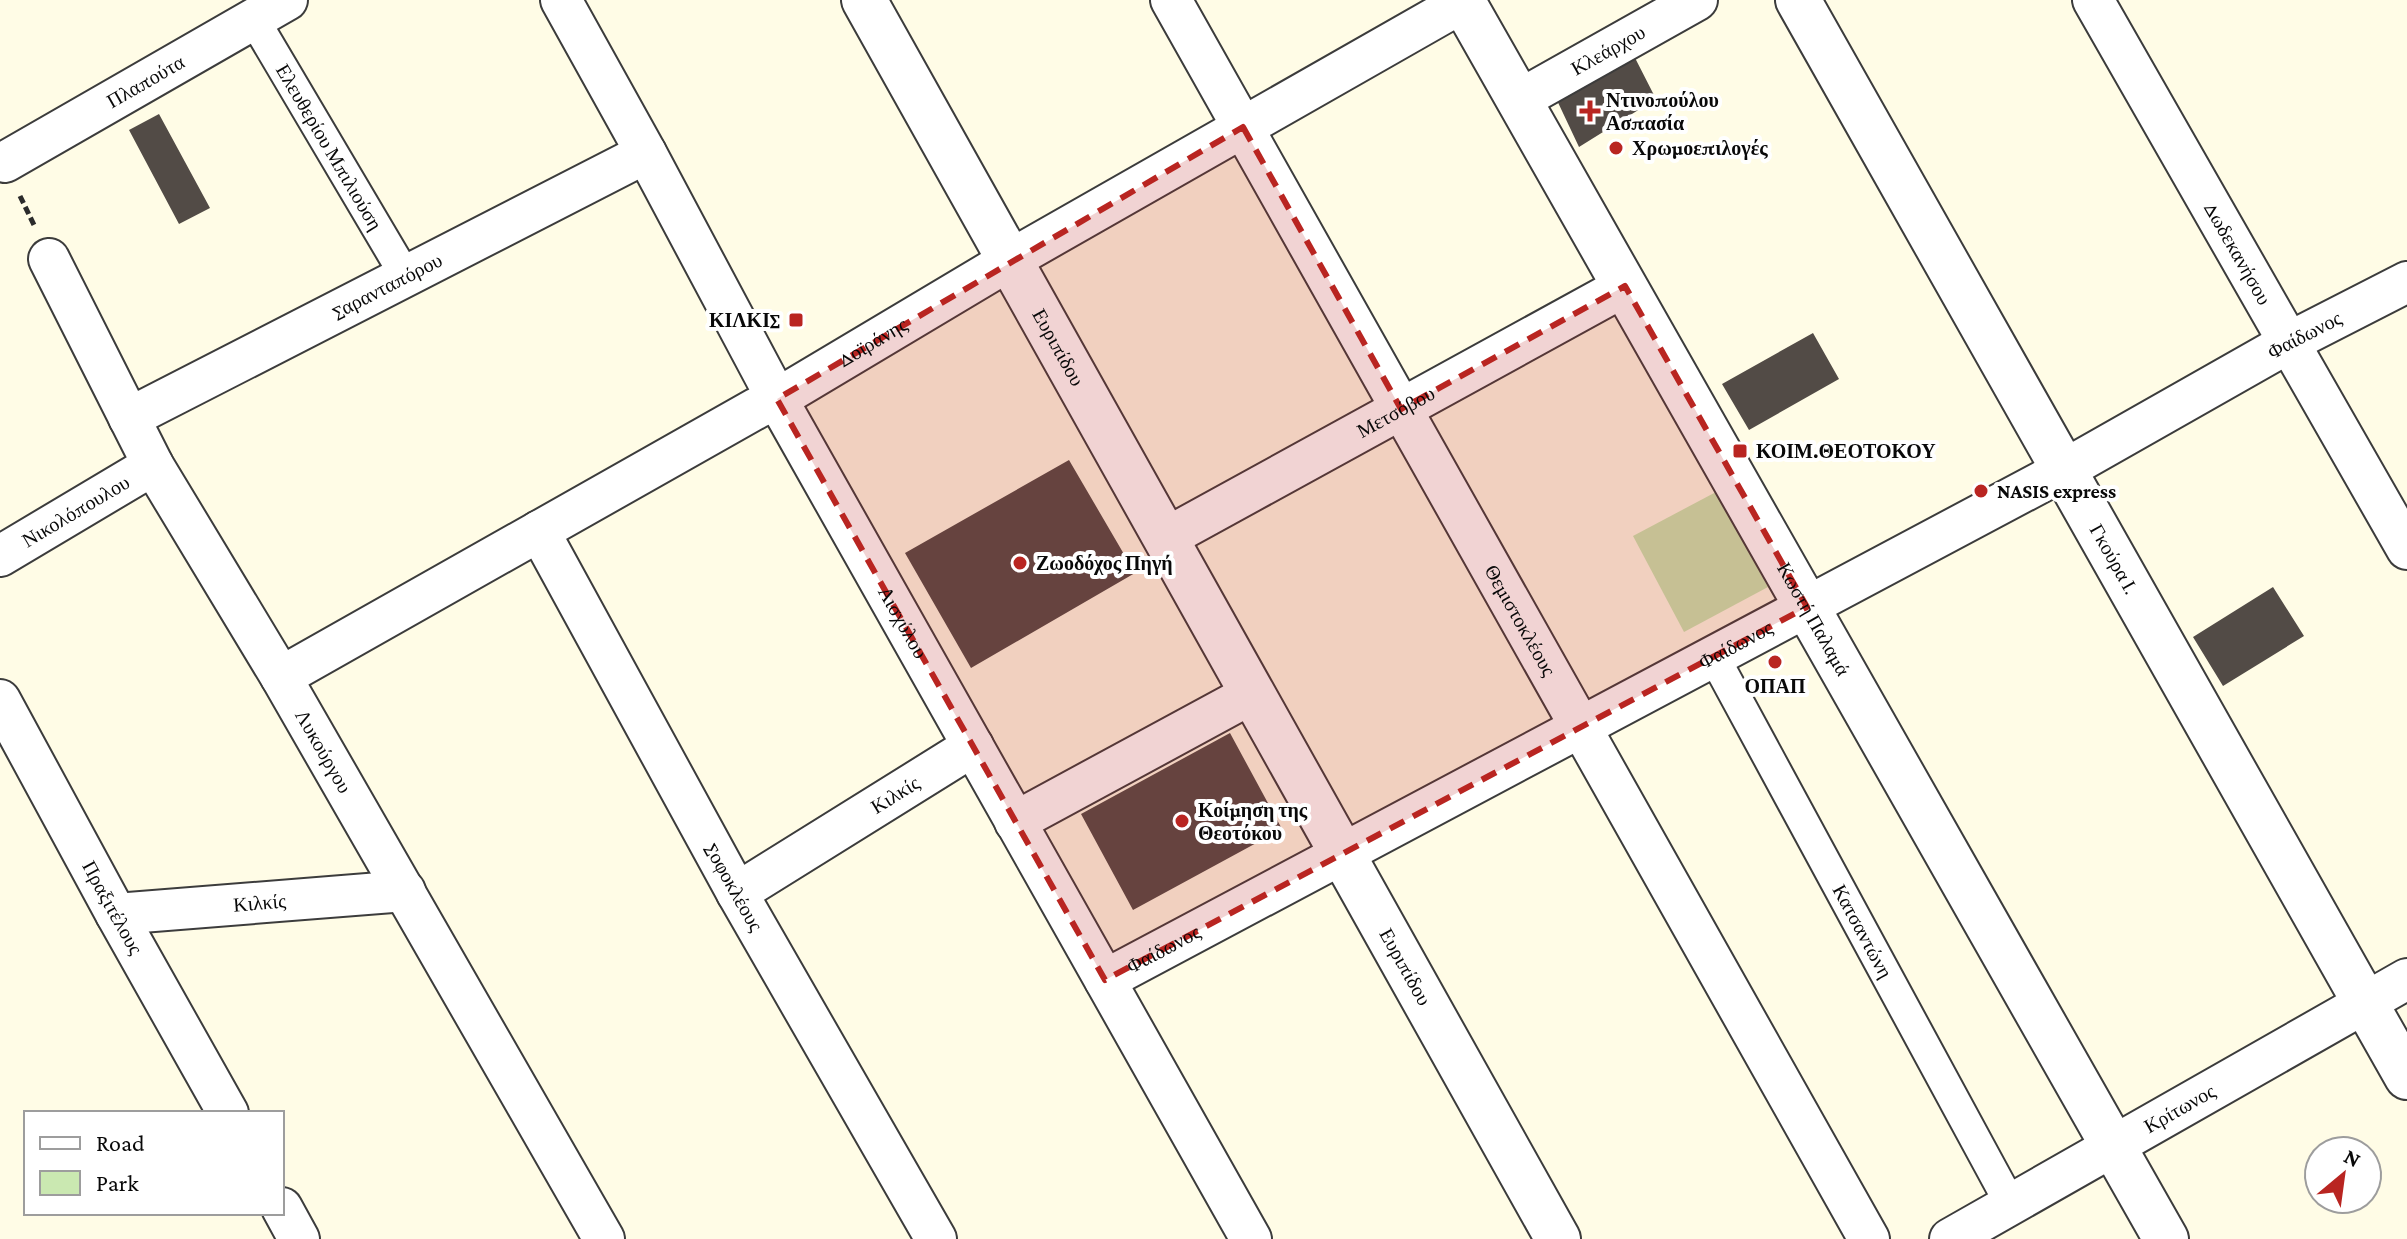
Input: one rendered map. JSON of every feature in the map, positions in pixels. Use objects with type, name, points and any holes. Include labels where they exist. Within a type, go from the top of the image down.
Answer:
[{"type":"street","name":"Αισχύλου","points":[[561,0],[777,399],[1251,1239]]},
{"type":"street","name":"Ευριπίδου","points":[[864,0],[1558,1239]]},
{"type":"street","name":"Θεμιστοκλέους","points":[[1171,0],[1869,1239]]},
{"type":"street","name":"Κλεάρχου","points":[[1519,100],[1697,0]]},
{"type":"street","name":"Γκούρα Ι.","points":[[1798,0],[2407,1077]]},
{"type":"street","name":"Δωδεκανήσου","points":[[2093,0],[2407,549]]},
{"type":"street","name":"Δοϊράνης","points":[[281,677],[777,399],[1010,260],[1463,1]]},
{"type":"street","name":"Κωστή Παλαμά","points":[[1463,1],[2166,1239]]},
{"type":"street","name":"Πλαπούτα","points":[[5,162],[270,9]]},
{"type":"street","name":"Ελευθερίου Μπιλιούση","points":[[270,9],[405,275]]},
{"type":"street","name":"Σαρανταπόρου","points":[[129,418],[646,153]]},
{"type":"street","name":"Λυκούργου","points":[[49,259],[153,465],[281,677],[604,1239]]},
{"type":"street","name":"Φαίδωνος","points":[[1105,980],[2064,470],[2288,343],[2407,282]]},
{"type":"street","name":"Μετσόβου","points":[[1166,538],[1625,286]]},
{"type":"street","name":"Νικολόπουλου","points":[[0,556],[153,465]]},
{"type":"street","name":"Σοφοκλέους","points":[[539,531],[737,893],[936,1239]]},
{"type":"street","name":"Κατσαντώνη","points":[[1714,657],[2011,1205]]},
{"type":"street","points":[[1015,822],[1253,693]]},
{"type":"street","name":"Πραξιτέλους","points":[[0,700],[227,1111]]},
{"type":"street","name":"Κιλκίς","points":[[737,893],[973,746]]},
{"type":"street","name":"Κιλκίς","points":[[116,914],[405,891]]},
{"type":"street","name":"Κρίτωνος","points":[[1950,1239],[2407,979]]},
{"type":"street","points":[[284,1212],[299,1239]]},
{"type":"path","points":[[5,162],[49,259]]},
{"type":"highlighted area","points":[[1243,127],[1401,409],[1625,286],[1807,607],[1105,980],[777,399]]},
{"type":"green space","points":[[1716,492],[1768,587],[1684,632],[1633,536]]},
{"type":"building","points":[[1632,52],[1656,99],[1579,147],[1554,94]]},
{"type":"building","points":[[159,114],[210,208],[179,224],[129,130]]},
{"type":"building","points":[[1813,333],[1839,379],[1749,430],[1722,384]]},
{"type":"building","name":"Ζωοδόχος Πηγή","points":[[1069,460],[1135,573],[971,668],[905,553]]},
{"type":"building","points":[[2273,587],[2304,636],[2223,686],[2193,637]]},
{"type":"building","name":"Κοίμηση της Θεοτόκου","points":[[1230,733],[1282,829],[1133,910],[1081,814]]},
{"type":"place","name":"Ντινοπούλου Ασπασία","points":[[1590,111]]},
{"type":"place","name":"Χρωμοεπιλογές","points":[[1616,148]]},
{"type":"place","name":"ΚΙΛΚΙΣ","points":[[796,320]]},
{"type":"place","name":"ΚΟΙΜ.ΘΕΟΤΟΚΟΥ","points":[[1740,451]]},
{"type":"place","name":"NASIS express","points":[[1981,491]]},
{"type":"place","name":"Ζωοδόχος Πηγή","points":[[1020,563]]},
{"type":"place","name":"ΟΠΑΠ","points":[[1775,662]]},
{"type":"place","name":"Κοίμηση της Θεοτόκου","points":[[1182,821]]}]
